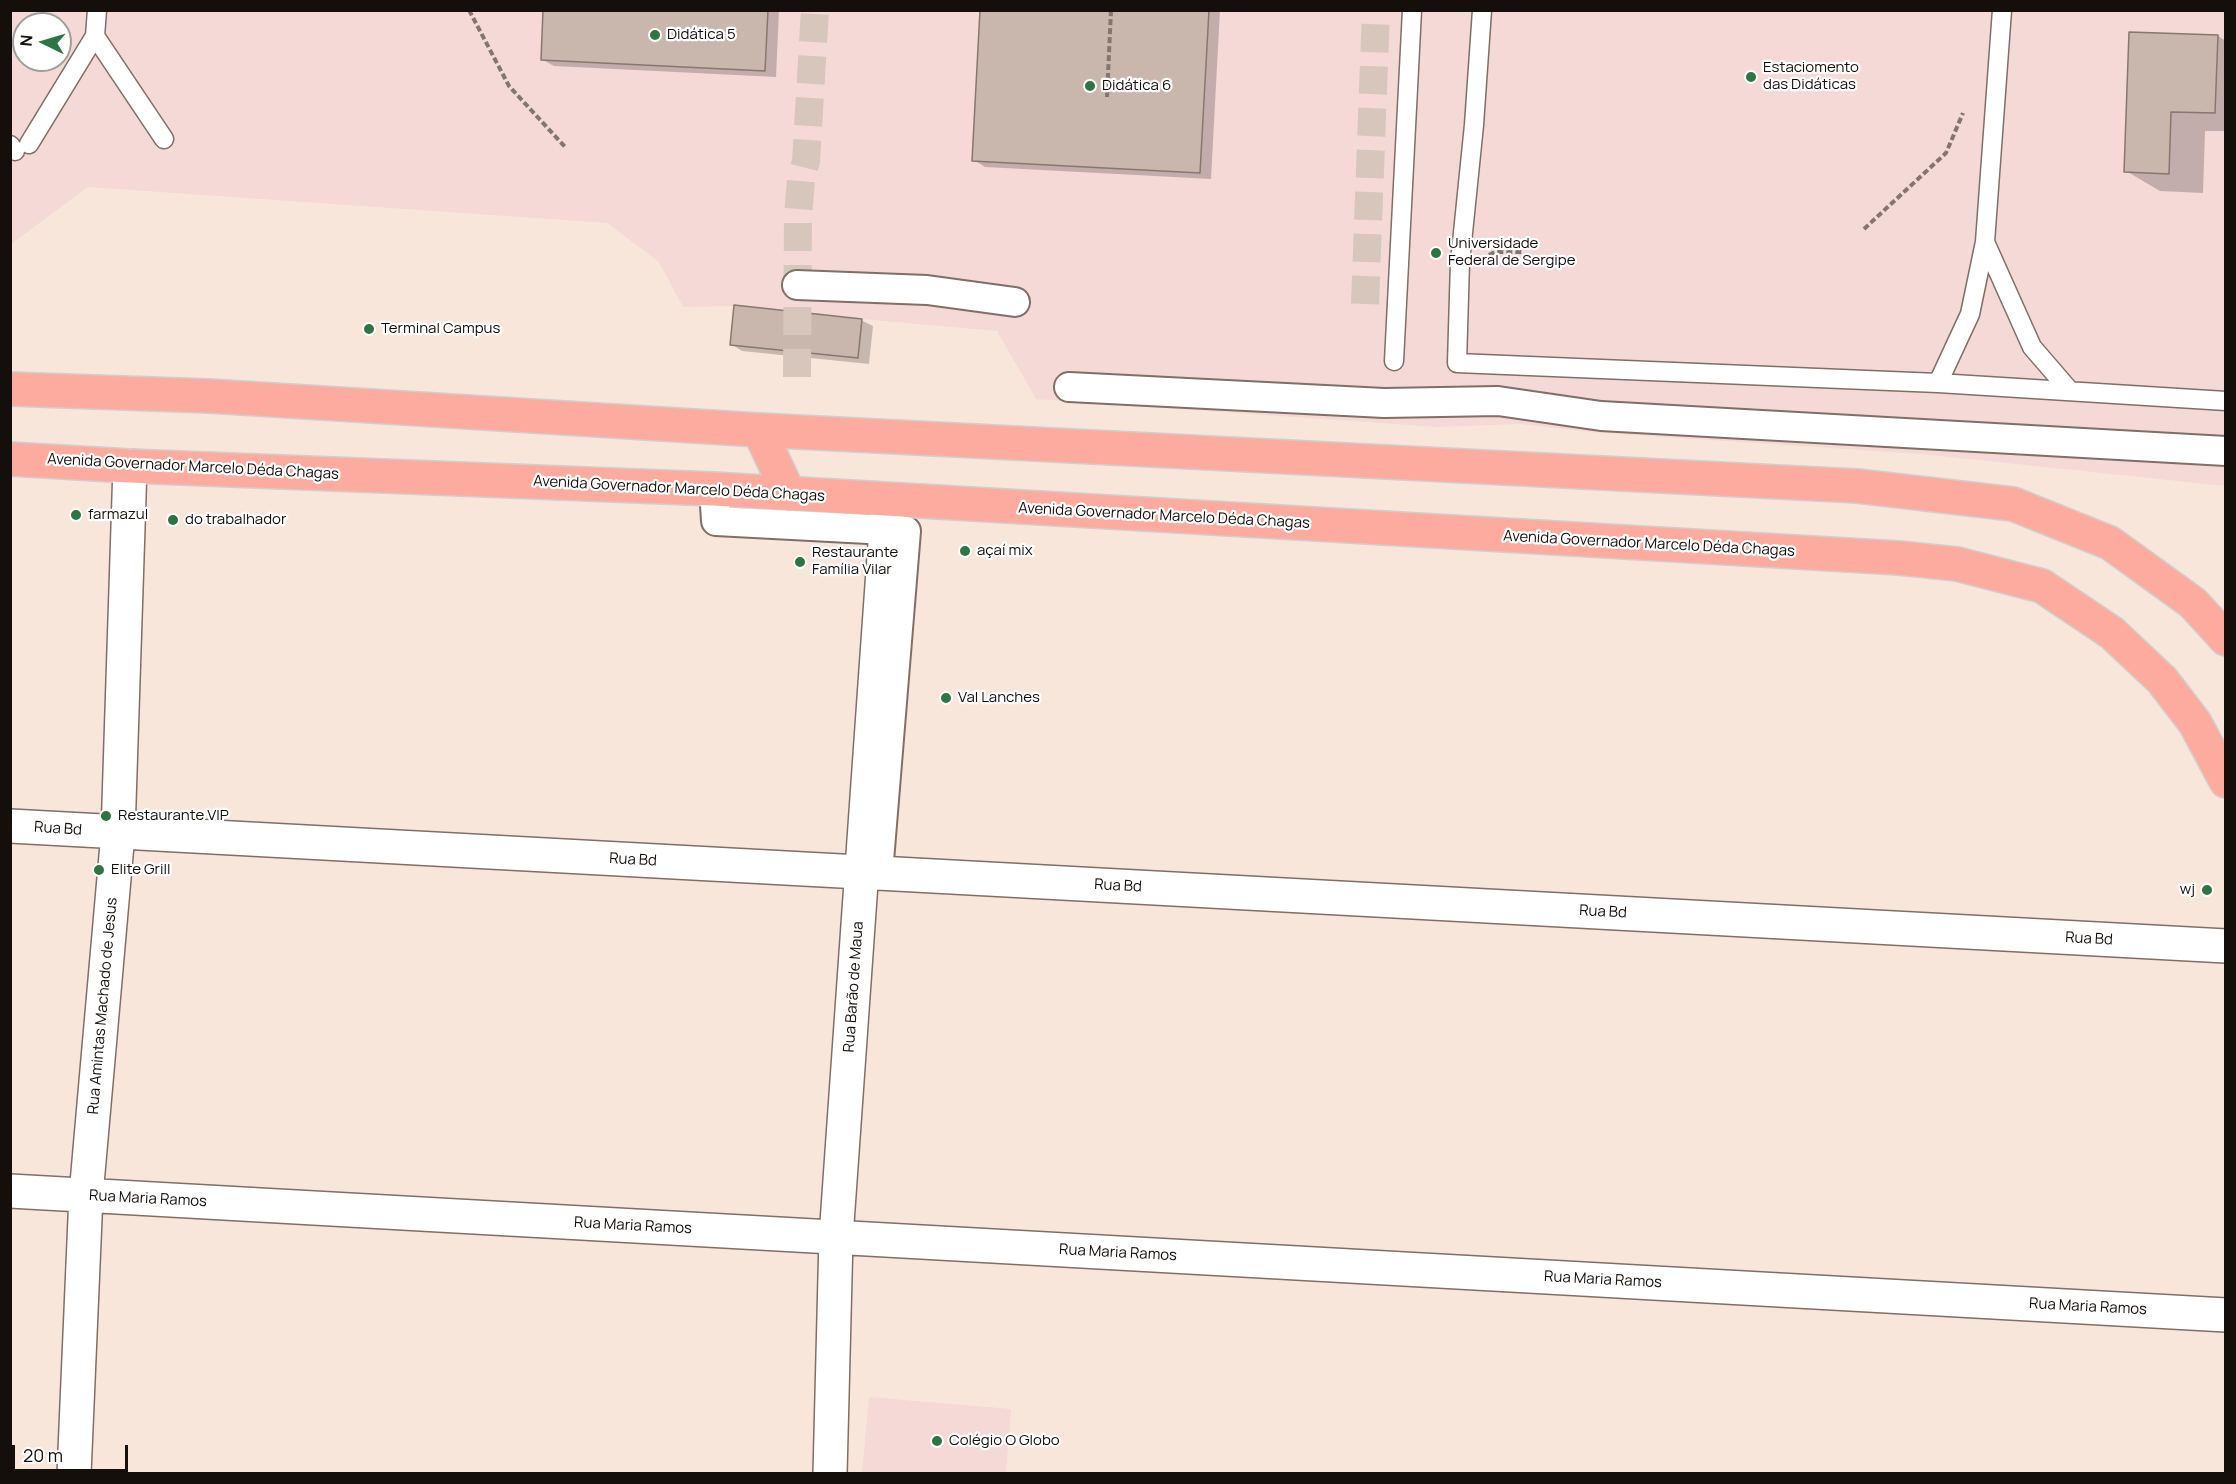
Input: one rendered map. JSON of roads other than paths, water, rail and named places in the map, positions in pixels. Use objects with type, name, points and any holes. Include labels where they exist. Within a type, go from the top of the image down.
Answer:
[{"type":"main road","points":[[10,389],[209,396],[759,430],[1857,486],[2013,504],[2110,543],[2193,603],[2226,639]]},
{"type":"main road","points":[[759,430],[789,494]]},
{"type":"main road","name":"Avenida Governador Marcelo Déda Chagas","points":[[10,459],[130,466],[714,489],[789,494],[886,514],[1899,558],[1967,566],[2042,586],[2112,633],[2162,680],[2195,723],[2226,781]]},
{"type":"street","points":[[797,285],[927,290],[1015,302]]},
{"type":"street","points":[[1069,387],[1384,403],[1498,401],[1601,416],[2226,451]]},
{"type":"street","name":"Rua Amintas Machado de Jesus","points":[[74,1473],[86,1195],[118,833],[130,466]]},
{"type":"street","points":[[714,489],[716,520],[886,514]]},
{"type":"street","name":"Rua Barão de Maua","points":[[830,1473],[843,1237],[870,873],[886,514]]},
{"type":"street","name":"Rua Bd","points":[[10,826],[2226,946]]},
{"type":"street","points":[[843,1237],[875,907]]},
{"type":"street","name":"Rua Maria Ramos","points":[[10,1191],[2226,1315]]},
{"type":"street","points":[[844,1473],[848,1272]]},
{"type":"lane","points":[[18,147],[95,36],[97,10]]},
{"type":"lane","points":[[1394,361],[1412,10]]},
{"type":"lane","points":[[1482,10],[1460,262],[1457,363],[1938,384],[2226,401]]},
{"type":"lane","points":[[1938,384],[1970,314],[1985,242],[2002,10]]},
{"type":"lane","points":[[95,36],[164,139]]},
{"type":"lane","points":[[1985,242],[2032,347],[2070,391]]},
{"type":"tunnel","points":[[797,377],[798,215],[801,180],[806,161],[815,10]]},
{"type":"tunnel","points":[[1365,304],[1376,10]]},
{"type":"place","name":"Didática 5","points":[[655,35]]},
{"type":"place","name":"Estaciomento das Didáticas","points":[[1751,77]]},
{"type":"place","name":"Didática 6","points":[[1090,86]]},
{"type":"place","name":"Universidade Federal de Sergipe","points":[[1436,253]]},
{"type":"place","name":"Terminal Campus","points":[[369,329]]},
{"type":"place","name":"farmazul","points":[[76,515]]},
{"type":"place","name":"do trabalhador","points":[[173,520]]},
{"type":"place","name":"açaí mix","points":[[965,551]]},
{"type":"place","name":"Restaurante Família Vilar","points":[[800,562]]},
{"type":"place","name":"Val Lanches","points":[[946,698]]},
{"type":"place","name":"Restaurante VIP","points":[[106,816]]},
{"type":"place","name":"Elite Grill","points":[[99,870]]},
{"type":"place","name":"wj","points":[[2207,890]]},
{"type":"place","name":"Colégio O Globo","points":[[937,1441]]}]
